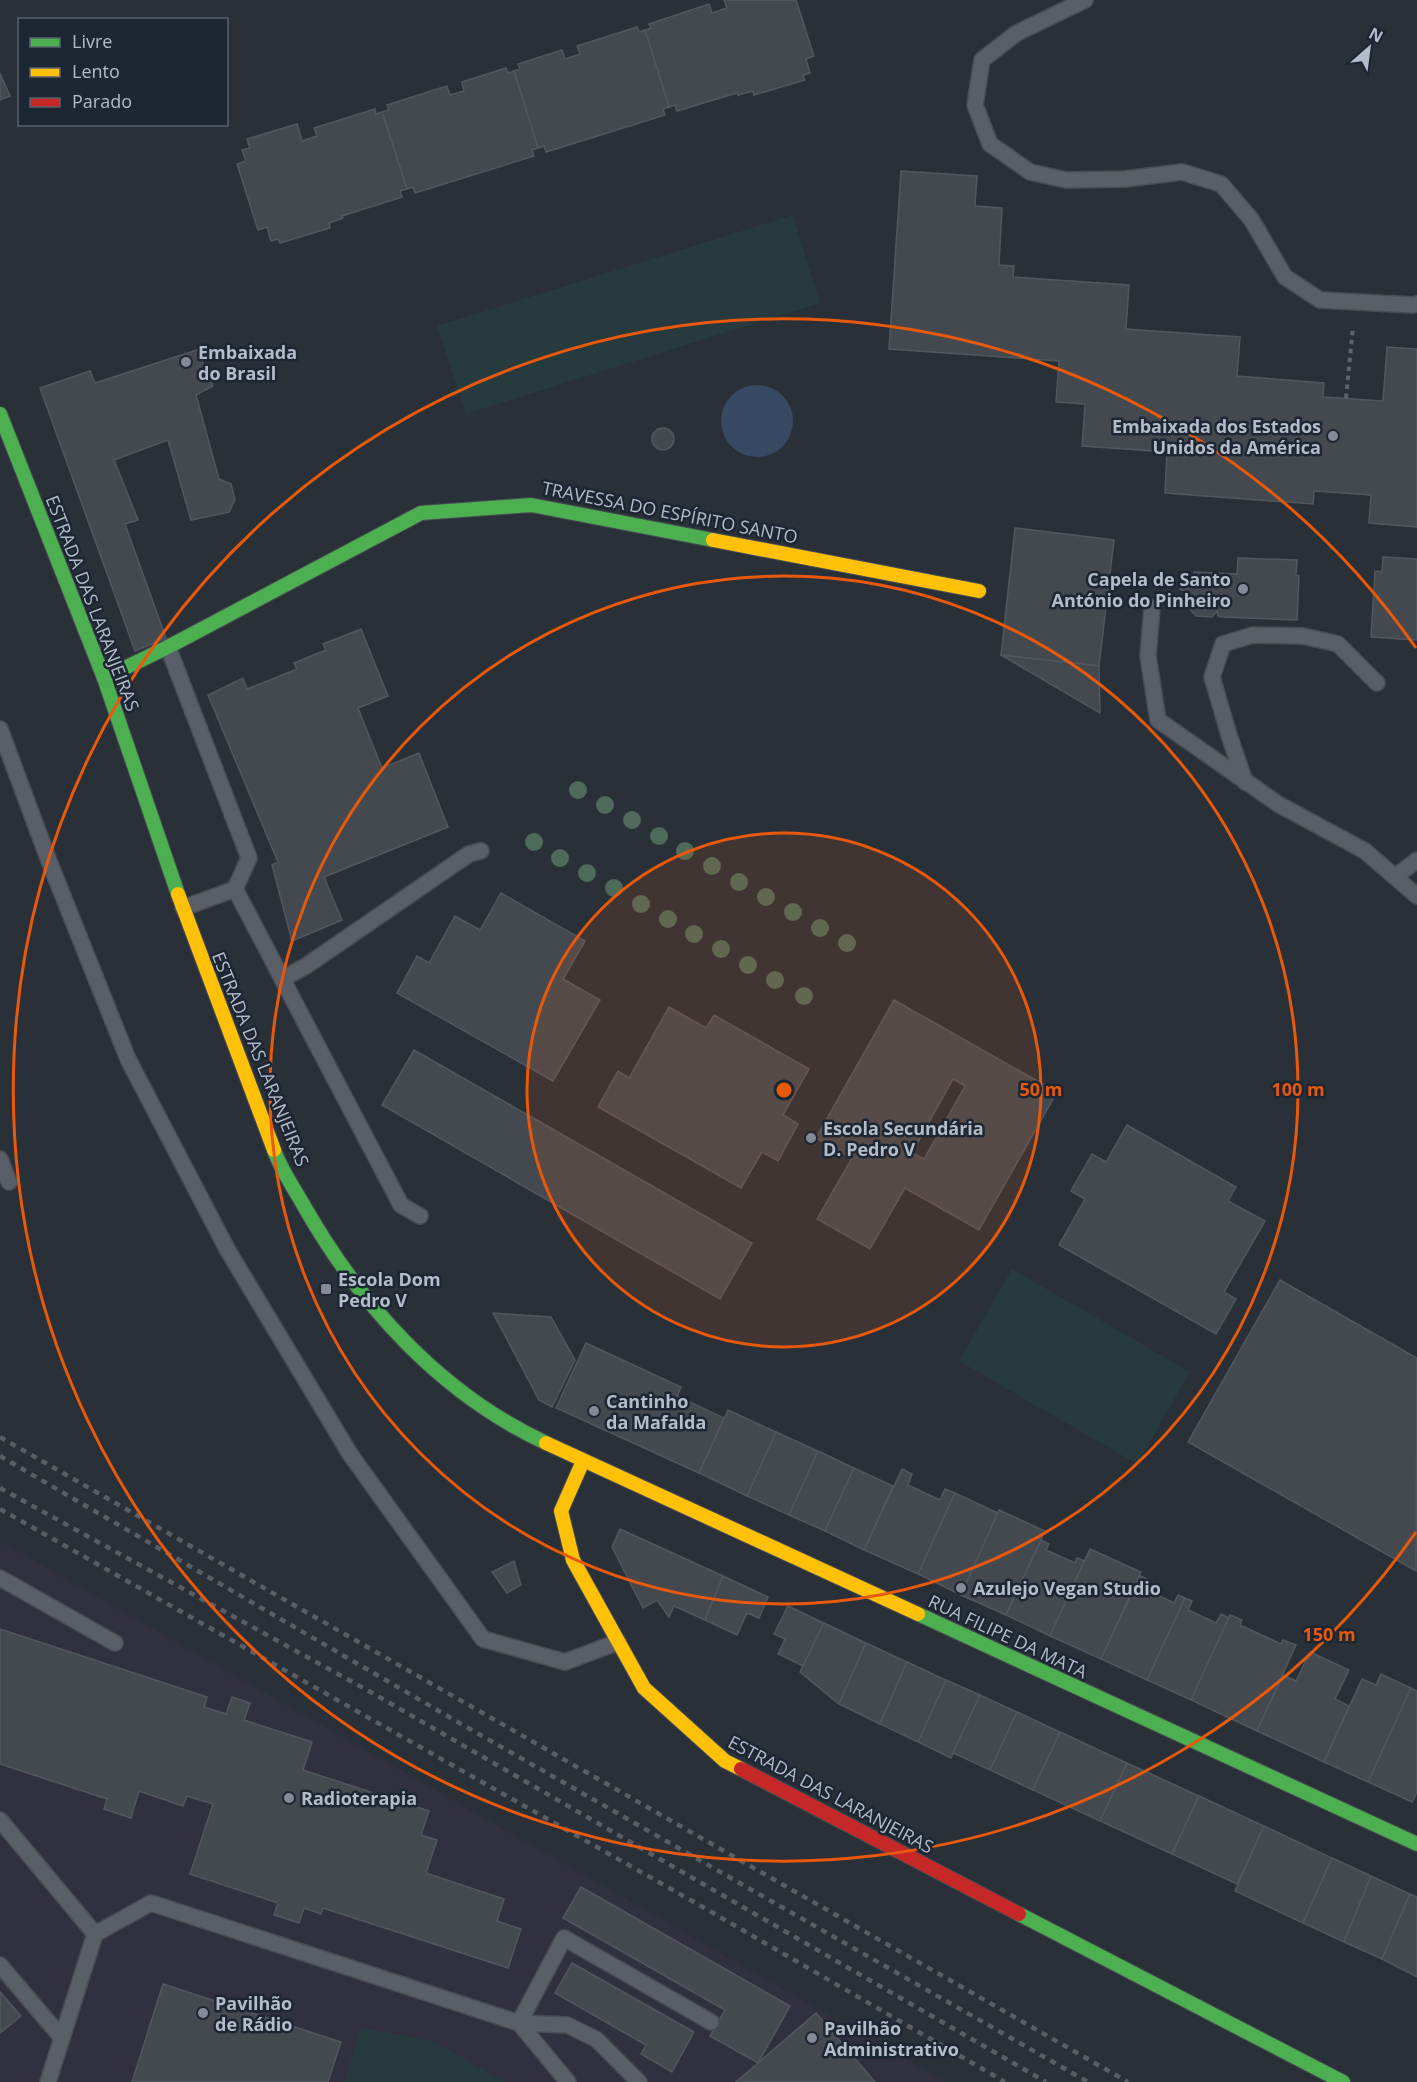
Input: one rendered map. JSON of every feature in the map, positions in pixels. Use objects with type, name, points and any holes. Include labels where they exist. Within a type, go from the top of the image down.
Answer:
[{"type":"main road","name":"ESTRADA DAS LARANJEIRAS","points":[[0,414],[104,678],[183,908],[278,1158],[346,1274],[371,1306],[408,1346],[467,1396],[516,1429],[583,1461],[561,1511],[573,1560],[644,1688],[725,1761],[1343,2082]]},
{"type":"main road","name":"TRAVESSA DO ESPÍRITO SANTO","points":[[104,678],[168,647],[421,513],[531,505],[979,591]]},
{"type":"main road","name":"RUA FILIPE DA MATA","points":[[583,1461],[1417,1844]]},
{"type":"lane","points":[[1084,0],[1017,33],[982,60],[975,105],[990,144],[1030,172],[1066,180],[1125,179],[1182,172],[1221,184],[1251,219],[1285,277],[1320,300],[1417,304]]},
{"type":"lane","points":[[1152,608],[1148,656],[1158,720],[1278,804],[1365,851],[1417,896]]},
{"type":"lane","points":[[1245,782],[1212,677],[1223,644],[1253,635],[1303,636],[1338,645],[1377,683]]},
{"type":"lane","points":[[168,647],[249,858],[235,889],[183,908]]},
{"type":"lane","points":[[0,729],[49,861],[128,1059],[227,1249],[350,1454],[483,1639],[565,1662],[618,1642]]},
{"type":"lane","points":[[282,979],[306,966],[469,854],[481,851]]},
{"type":"lane","points":[[1395,877],[1417,860]]},
{"type":"lane","points":[[235,889],[401,1205],[420,1216]]},
{"type":"lane","points":[[0,1159],[9,1182]]},
{"type":"lane","points":[[0,1578],[115,1643]]},
{"type":"lane","points":[[0,1820],[95,1934]]},
{"type":"lane","points":[[48,2082],[95,1934],[151,1903],[519,2024],[567,2025],[596,2039],[639,2082]]},
{"type":"lane","points":[[519,2024],[564,1938],[711,2022]]},
{"type":"lane","points":[[0,1965],[62,2038]]},
{"type":"lane","points":[[519,2024],[568,2082]]},
{"type":"path","points":[[1346,398],[1352,331]]},
{"type":"shaded area","points":[[0,1541],[946,2082],[0,2082]]},
{"type":"green space","points":[[793,215],[820,303],[466,414],[437,326]]},
{"type":"green space","points":[[1012,1269],[1190,1372],[1137,1464],[959,1361]]},
{"type":"green space","points":[[361,2027],[435,2042],[505,2082],[344,2082]]},
{"type":"water","points":[[757,385],[777,391],[787,401],[793,421],[787,441],[777,451],[757,457],[737,451],[727,441],[721,421],[727,401],[737,391]]},
{"type":"building","points":[[724,0],[796,0],[814,56],[806,59],[810,73],[803,75],[805,80],[754,95],[753,91],[738,95],[737,93],[677,111],[675,105],[669,107],[645,30],[651,28],[649,24],[709,4],[712,13],[727,8]]},
{"type":"building","points":[[637,27],[639,32],[645,30],[669,107],[663,109],[665,115],[546,152],[544,146],[538,148],[514,71],[520,69],[518,64],[562,50],[565,59],[580,54],[577,46]]},
{"type":"building","points":[[506,68],[508,73],[514,71],[538,148],[532,150],[534,156],[415,193],[413,187],[407,189],[382,112],[389,110],[387,105],[447,86],[450,95],[464,91],[462,82]]},
{"type":"building","points":[[0,73],[10,96],[0,100]]},
{"type":"building","points":[[375,109],[376,114],[382,112],[407,189],[400,191],[402,197],[342,216],[343,218],[329,223],[330,228],[280,243],[278,239],[271,241],[267,227],[258,230],[237,164],[246,161],[242,150],[250,148],[247,139],[297,124],[302,141],[317,136],[314,128]]},
{"type":"building","points":[[901,171],[977,176],[975,206],[1002,208],[999,265],[1014,266],[1013,277],[1129,285],[1126,329],[1240,337],[1237,376],[1324,383],[1323,397],[1383,401],[1387,347],[1417,349],[1417,527],[1369,523],[1371,495],[1314,491],[1313,504],[1165,493],[1167,452],[1082,446],[1085,404],[1056,402],[1059,361],[889,349]]},
{"type":"building","points":[[197,350],[213,386],[196,395],[219,479],[231,484],[235,500],[229,512],[191,520],[168,440],[114,460],[138,520],[125,524],[166,638],[135,651],[40,388],[90,371],[95,383]]},
{"type":"building","points":[[663,428],[671,431],[674,439],[671,447],[663,450],[655,447],[652,439],[655,431]]},
{"type":"building","points":[[1015,528],[1114,540],[1099,666],[1001,655]]},
{"type":"building","points":[[1383,557],[1417,559],[1417,640],[1371,637],[1375,571],[1382,572]]},
{"type":"building","name":"Capela de Santo António do Pinheiro","points":[[1238,558],[1297,560],[1296,575],[1299,576],[1297,620],[1222,617],[1218,616],[1217,611],[1212,617],[1196,616],[1186,605],[1187,592],[1180,589],[1181,586],[1187,589],[1197,581],[1194,572],[1237,574]]},
{"type":"building","points":[[361,629],[388,696],[358,708],[382,768],[419,753],[448,827],[324,877],[342,920],[292,941],[272,865],[278,862],[208,695],[243,678],[247,689],[297,669],[294,663],[326,650],[323,644]]},
{"type":"building","points":[[1001,655],[1099,666],[1100,713]]},
{"type":"building","points":[[501,893],[585,941],[563,979],[600,1000],[553,1081],[397,993],[417,956],[429,963],[455,916],[480,930]]},
{"type":"building","points":[[894,1000],[1057,1092],[979,1230],[905,1188],[870,1249],[817,1219],[852,1158],[816,1138]],"holes":[[[953,1079],[965,1086],[924,1159],[912,1153]]]},
{"type":"building","points":[[669,1007],[706,1028],[714,1015],[809,1069],[783,1115],[798,1124],[778,1161],[762,1152],[741,1188],[598,1107],[618,1071],[629,1078]]},
{"type":"building","points":[[414,1050],[752,1243],[720,1299],[382,1105]]},
{"type":"building","points":[[1127,1125],[1236,1187],[1228,1201],[1265,1221],[1224,1292],[1236,1299],[1216,1334],[1059,1245],[1085,1199],[1071,1191],[1092,1154],[1106,1162]]},
{"type":"building","points":[[1280,1280],[1417,1358],[1416,1571],[1188,1442]]},
{"type":"building","points":[[493,1313],[551,1317],[575,1360],[552,1407],[539,1400]]},
{"type":"building","points":[[586,1343],[681,1387],[677,1396],[724,1418],[699,1473],[556,1408]]},
{"type":"building","points":[[728,1410],[776,1432],[747,1496],[699,1473]]},
{"type":"building","points":[[776,1432],[818,1451],[789,1515],[747,1496]]},
{"type":"building","points":[[818,1451],[854,1468],[825,1531],[789,1515]]},
{"type":"building","points":[[854,1468],[893,1486],[864,1550],[825,1531]]},
{"type":"building","points":[[902,1469],[912,1474],[908,1485],[940,1500],[945,1489],[955,1493],[918,1574],[864,1550]]},
{"type":"building","points":[[955,1493],[998,1513],[961,1595],[918,1574]]},
{"type":"building","points":[[999,1510],[1045,1531],[1006,1615],[961,1595]]},
{"type":"building","points":[[620,1529],[723,1576],[705,1620],[674,1606],[669,1617],[657,1600],[643,1608],[612,1547]]},
{"type":"building","points":[[1041,1540],[1049,1544],[1046,1550],[1075,1563],[1077,1558],[1085,1561],[1050,1636],[1006,1615]]},
{"type":"building","points":[[1090,1549],[1141,1572],[1101,1659],[1050,1636]]},
{"type":"building","points":[[514,1561],[521,1585],[507,1593],[492,1572]]},
{"type":"building","points":[[723,1576],[768,1597],[759,1618],[747,1613],[737,1635],[705,1620]]},
{"type":"building","points":[[1140,1576],[1149,1580],[1145,1589],[1174,1603],[1178,1595],[1185,1598],[1147,1680],[1101,1659]]},
{"type":"building","points":[[1185,1598],[1192,1601],[1188,1610],[1216,1623],[1221,1614],[1229,1618],[1191,1700],[1147,1680]]},
{"type":"building","points":[[788,1606],[824,1623],[803,1666],[778,1654],[785,1639],[774,1634]]},
{"type":"building","points":[[1230,1615],[1242,1620],[1240,1625],[1281,1644],[1283,1640],[1296,1645],[1257,1731],[1191,1700]]},
{"type":"building","points":[[824,1623],[866,1643],[839,1704],[800,1672]]},
{"type":"building","name":"Radioterapia","points":[[0,1629],[207,1697],[204,1707],[226,1714],[232,1697],[250,1703],[244,1720],[312,1742],[303,1770],[429,1811],[421,1835],[437,1840],[426,1873],[504,1899],[497,1921],[521,1929],[508,1968],[323,1908],[321,1914],[304,1908],[299,1923],[274,1915],[278,1903],[190,1874],[213,1804],[187,1796],[183,1806],[139,1791],[131,1818],[104,1809],[107,1799],[0,1764]]},
{"type":"building","points":[[866,1643],[907,1662],[880,1724],[839,1704]]},
{"type":"building","points":[[1310,1652],[1349,1670],[1335,1699],[1349,1706],[1324,1762],[1257,1731],[1283,1675],[1296,1681]]},
{"type":"building","points":[[907,1662],[946,1680],[918,1742],[880,1724]]},
{"type":"building","points":[[1381,1674],[1411,1688],[1368,1782],[1324,1762],[1362,1679],[1376,1685]]},
{"type":"building","points":[[946,1680],[980,1695],[951,1758],[918,1742]]},
{"type":"building","points":[[1411,1688],[1417,1691],[1417,1792],[1412,1802],[1368,1782]]},
{"type":"building","points":[[980,1695],[1017,1712],[990,1770],[953,1753]]},
{"type":"building","points":[[1017,1712],[1060,1732],[1033,1790],[990,1770]]},
{"type":"building","points":[[1060,1732],[1127,1763],[1100,1821],[1033,1790]]},
{"type":"building","points":[[1127,1763],[1199,1796],[1172,1854],[1100,1821]]},
{"type":"building","points":[[1199,1796],[1264,1826],[1237,1884],[1172,1854]]},
{"type":"building","points":[[1264,1826],[1332,1858],[1303,1923],[1235,1891]]},
{"type":"building","points":[[1332,1858],[1371,1876],[1344,1942],[1303,1923]]},
{"type":"building","points":[[1371,1876],[1410,1894],[1382,1959],[1344,1942]]},
{"type":"building","points":[[581,1887],[790,2006],[758,2063],[710,2036],[725,2010],[563,1918]]},
{"type":"building","points":[[1410,1894],[1417,1897],[1417,1977],[1382,1959]]},
{"type":"building","points":[[572,1963],[694,2032],[672,2072],[641,2054],[646,2045],[555,1993]]},
{"type":"building","name":"Pavilhão de Rádio","points":[[163,1984],[341,2042],[328,2082],[132,2082]]},
{"type":"building","points":[[0,1992],[21,2016],[0,2033]]},
{"type":"building","name":"Pavilhão Administrativo","points":[[816,2013],[875,2082],[736,2082],[758,2063]]},
{"type":"railway","points":[[0,1437],[1128,2082]]},
{"type":"railway","points":[[0,1456],[463,1725],[1088,2082]]},
{"type":"railway","points":[[0,1488],[367,1690],[1046,2082]]},
{"type":"railway","points":[[0,1509],[701,1906],[1005,2082]]},
{"type":"traffic: fast","points":[[0,414],[104,678],[178,894]]},
{"type":"traffic: fast","points":[[104,678],[168,647],[421,513],[531,505],[713,540]]},
{"type":"traffic: fast","points":[[274,1150],[280,1165],[326,1243],[378,1312],[407,1344],[438,1373],[472,1399],[508,1423],[546,1443]]},
{"type":"traffic: fast","points":[[918,1614],[1417,1844]]},
{"type":"traffic: fast","points":[[1019,1914],[1343,2082]]},
{"type":"traffic: slow","points":[[713,540],[979,591]]},
{"type":"traffic: slow","points":[[178,894],[274,1150]]},
{"type":"traffic: slow","points":[[546,1443],[918,1614]]},
{"type":"traffic: slow","points":[[583,1461],[561,1511],[573,1560],[644,1688],[725,1761],[741,1769]]},
{"type":"traffic: jam","points":[[741,1769],[1019,1914]]},
{"type":"place","name":"Embaixada do Brasil","points":[[186,362]]},
{"type":"place","name":"Embaixada dos Estados Unidos da América","points":[[1333,436]]},
{"type":"place","name":"Capela de Santo António do Pinheiro","points":[[1243,589]]},
{"type":"place","name":"Escola Secundária D. Pedro V","points":[[811,1138]]},
{"type":"place","name":"Escola Dom Pedro V","points":[[326,1289]]},
{"type":"place","name":"Cantinho da Mafalda","points":[[594,1411]]},
{"type":"place","name":"Azulejo Vegan Studio","points":[[961,1588]]},
{"type":"place","name":"Radioterapia","points":[[289,1798]]},
{"type":"place","name":"Pavilhão de Rádio","points":[[203,2013]]},
{"type":"place","name":"Pavilhão Administrativo","points":[[812,2038]]}]
